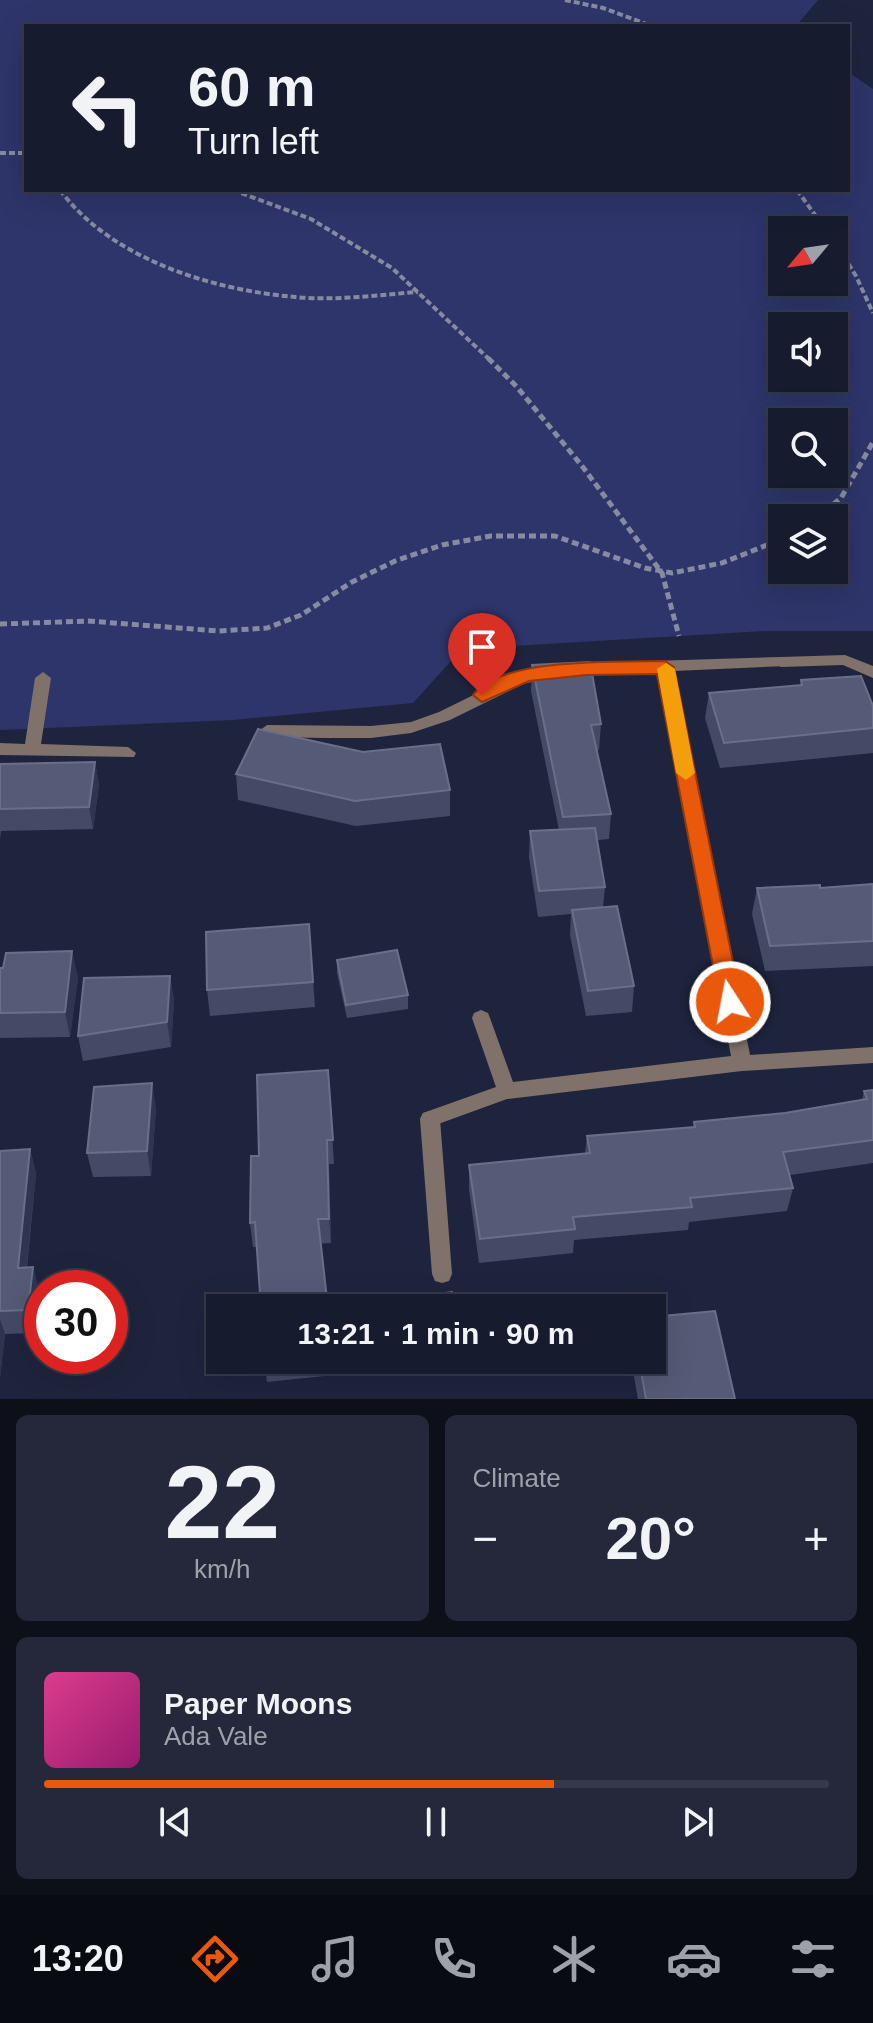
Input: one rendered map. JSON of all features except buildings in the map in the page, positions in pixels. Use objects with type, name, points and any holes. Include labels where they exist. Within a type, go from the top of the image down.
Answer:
[{"type":"street","points":[[267,731],[352,731],[425,724],[508,681],[529,675],[586,668],[845,660],[873,672]]},
{"type":"street","points":[[665,667],[742,1063]]},
{"type":"street","points":[[32,749],[43,678]]},
{"type":"street","points":[[0,749],[128,753]]},
{"type":"street","points":[[481,1018],[507,1091]]},
{"type":"street","points":[[442,1274],[430,1119],[507,1091],[742,1063],[873,1055]]},
{"type":"path","points":[[565,0],[603,8],[647,24]]},
{"type":"path","points":[[0,153],[24,153]]},
{"type":"path","points":[[62,192],[81,216],[98,230],[137,252],[229,284],[295,297],[419,292]]},
{"type":"path","points":[[240,192],[271,201],[311,219],[392,268],[517,387],[608,498],[662,573],[681,646],[665,667]]},
{"type":"path","points":[[798,192],[816,216]]},
{"type":"path","points":[[848,263],[873,313]]},
{"type":"path","points":[[834,504],[841,498],[873,442]]},
{"type":"path","points":[[0,624],[94,622],[234,632],[269,627],[315,607],[369,573],[456,542],[496,536],[537,534],[566,537],[662,573],[732,560],[768,545]]},
{"type":"shaded area","points":[[0,0],[818,0],[798,24],[24,24],[24,192],[850,192],[850,73],[873,89],[873,631],[764,631],[462,649],[413,703],[233,720],[0,730]]},
{"type":"slow traffic","points":[[666,669],[686,773]]},
{"type":"route","points":[[482,695],[508,681],[529,675],[586,668],[665,667],[730,1002]]}]
